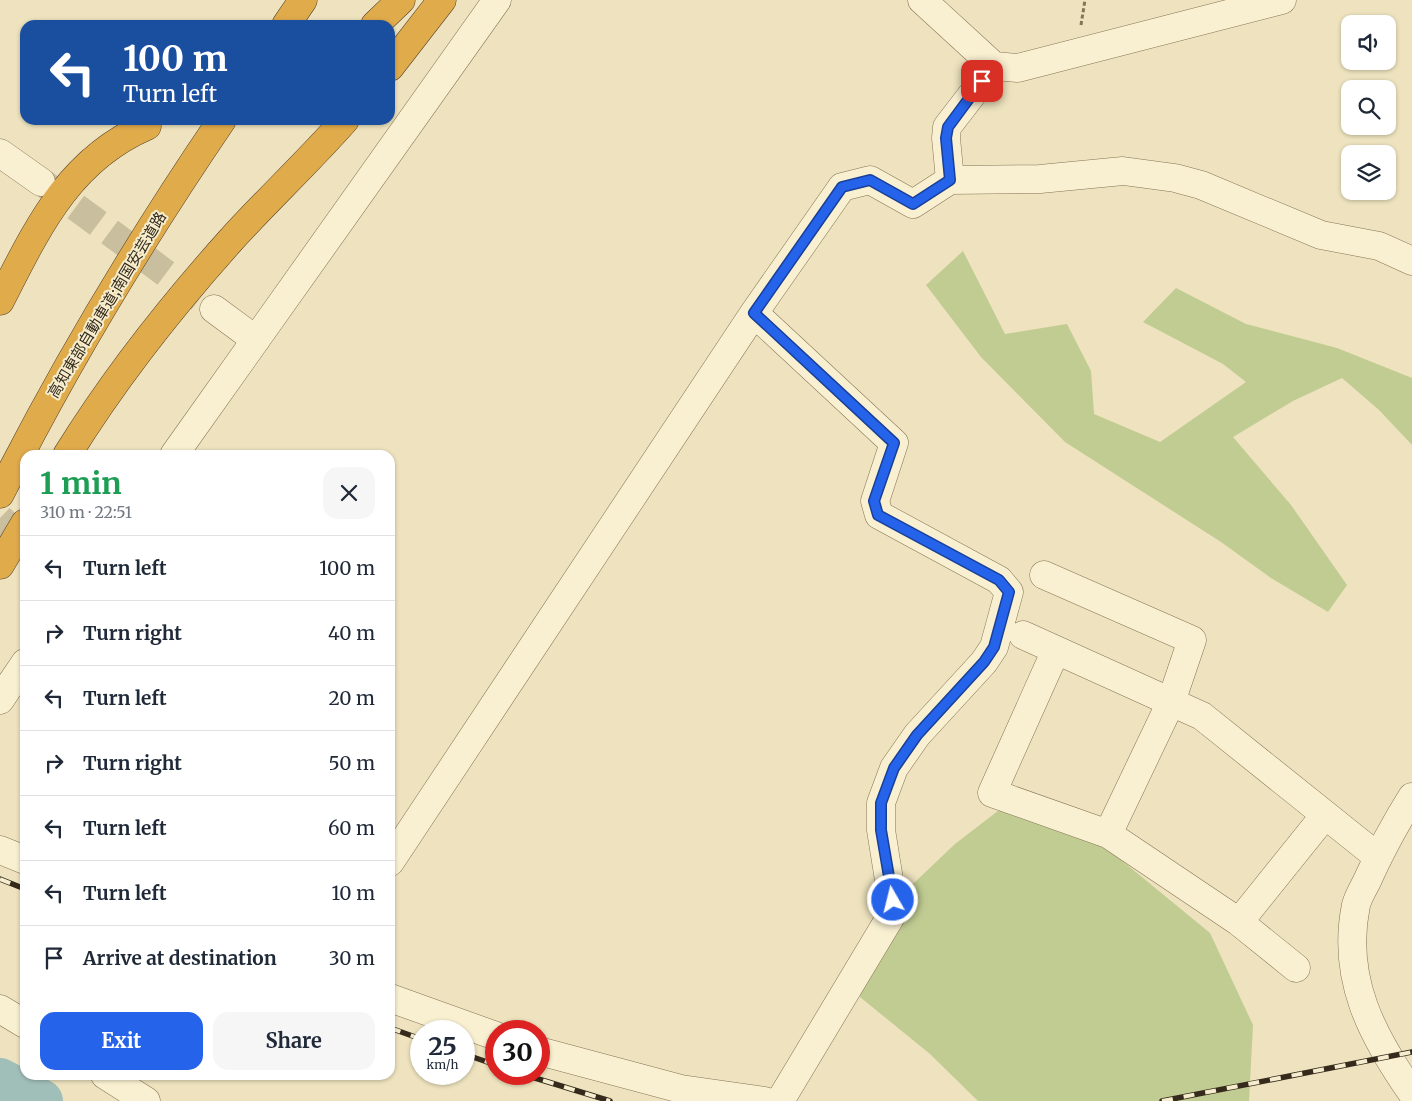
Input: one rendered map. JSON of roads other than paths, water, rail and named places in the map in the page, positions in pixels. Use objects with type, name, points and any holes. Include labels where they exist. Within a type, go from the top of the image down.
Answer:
[{"type":"highway","points":[[289,20],[303,0]]},
{"type":"highway","points":[[380,20],[401,0]]},
{"type":"highway","points":[[395,61],[442,0]]},
{"type":"highway","name":"高知東部自動車道;南国安芸道路","points":[[22,450],[99,315],[219,125]]},
{"type":"highway","points":[[70,450],[118,378],[178,300],[231,240],[340,125]]},
{"type":"highway","points":[[0,301],[36,232],[54,203],[76,176],[99,154],[124,136],[147,126]]},
{"type":"highway","name":"高知東部自動車道;南国安芸道路","points":[[0,494],[20,454]]},
{"type":"highway","points":[[0,565],[20,532]]},
{"type":"street","points":[[178,450],[497,0]]},
{"type":"street","points":[[922,0],[994,66],[1018,68],[1282,0]]},
{"type":"street","points":[[950,180],[946,138],[948,127],[994,66]]},
{"type":"street","points":[[0,154],[41,182]]},
{"type":"street","points":[[395,854],[754,313],[842,187],[870,180],[913,204],[950,180],[1040,179],[1123,171],[1175,178],[1201,185],[1321,235],[1379,246],[1412,261]]},
{"type":"street","points":[[214,309],[256,340]]},
{"type":"street","points":[[754,313],[894,443],[874,501],[878,515],[999,580],[1009,592],[994,647],[984,662],[917,735],[894,768],[881,803],[881,830],[894,911],[780,1101]]},
{"type":"street","points":[[1044,576],[1192,640],[1171,702],[1108,834]]},
{"type":"street","points":[[1024,635],[1202,716],[1378,857]]},
{"type":"street","points":[[1056,650],[992,793],[1108,834],[1239,922],[1296,968]]},
{"type":"street","points":[[0,700],[20,670]]},
{"type":"street","points":[[1407,1078],[1376,1040],[1359,998],[1353,962],[1356,904],[1378,857],[1412,797]]},
{"type":"street","points":[[1239,922],[1325,815]]},
{"type":"street","points":[[0,850],[20,858]]},
{"type":"street","points":[[395,1000],[485,1032]]},
{"type":"street","points":[[0,1009],[20,1021]]},
{"type":"street","points":[[550,1054],[681,1089],[764,1101]]},
{"type":"street","points":[[113,1080],[146,1101]]},
{"type":"waterway","points":[[0,1080],[41,1101]]},
{"type":"tunnel","points":[[42,182],[214,309]]},
{"type":"tunnel","points":[[0,518],[20,537]]},
{"type":"railway","points":[[0,879],[20,887]]},
{"type":"railway","points":[[395,1030],[410,1035]]},
{"type":"railway","points":[[1162,1101],[1412,1052]]},
{"type":"railway","points":[[475,1058],[485,1061]]},
{"type":"railway","points":[[550,1083],[610,1101]]}]
